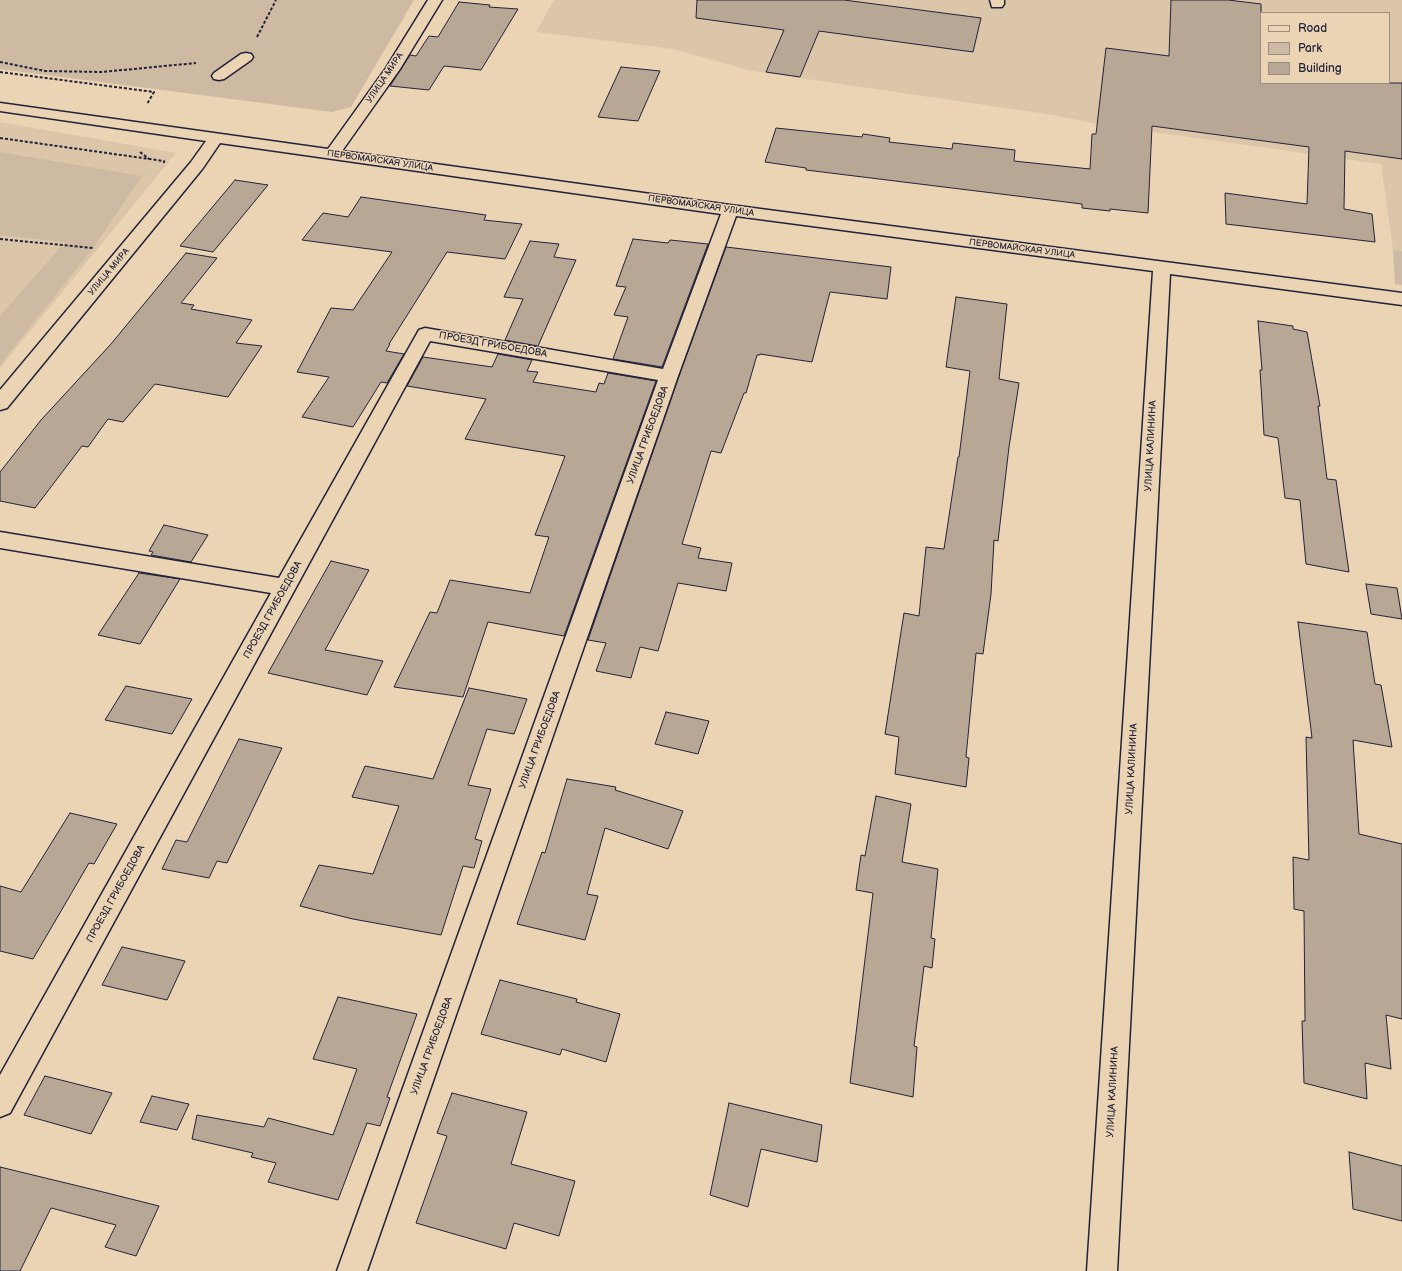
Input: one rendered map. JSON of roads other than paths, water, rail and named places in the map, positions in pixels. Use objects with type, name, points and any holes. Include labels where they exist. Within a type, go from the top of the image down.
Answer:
[{"type":"street","name":"УЛИЦА МИРА","points":[[332,154],[393,69],[435,0]]},
{"type":"street","points":[[219,76],[246,57]]},
{"type":"street","name":"ПЕРВОМАЙСКАЯ УЛИЦА","points":[[0,107],[730,210],[1402,299]]},
{"type":"street","name":"УЛИЦА МИРА","points":[[0,404],[197,165],[215,138]]},
{"type":"street","name":"УЛИЦА ГРИБОЕДОВА","points":[[352,1271],[730,210]]},
{"type":"street","name":"УЛИЦА КАЛИНИНА","points":[[1102,1271],[1162,267]]},
{"type":"street","name":"ПРОЕЗД ГРИБОЕДОВА","points":[[0,1103],[425,334],[670,376]]},
{"type":"street","points":[[0,540],[285,587]]}]
